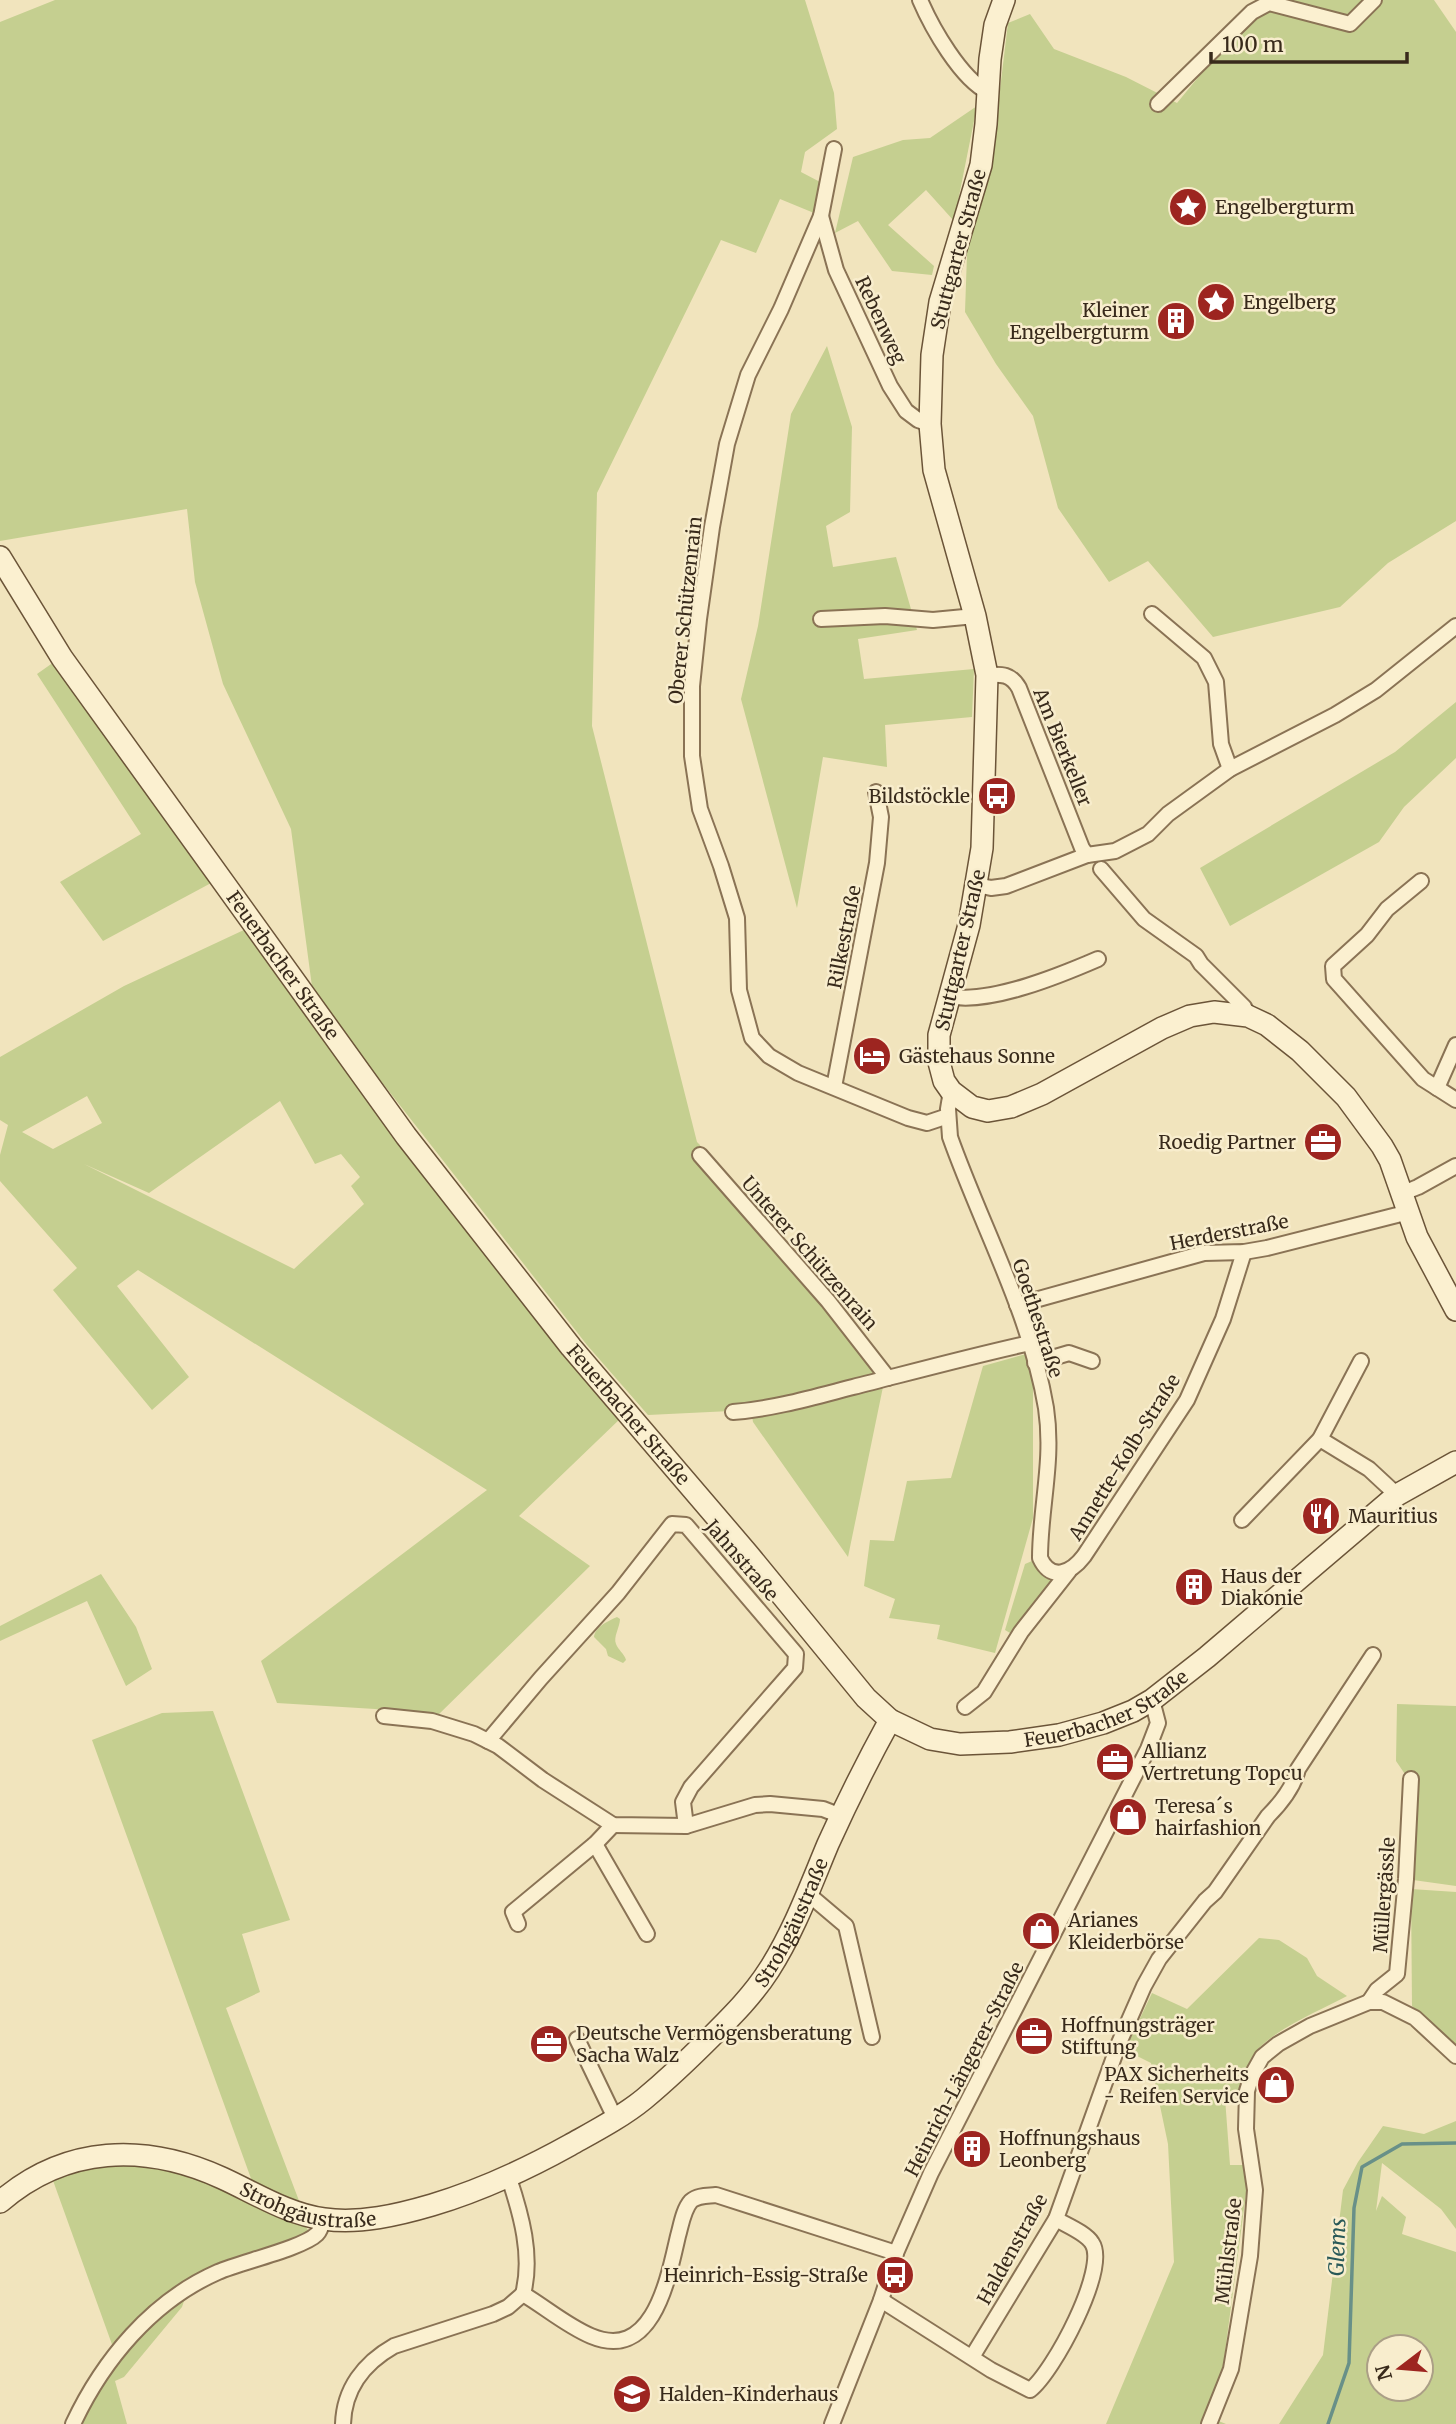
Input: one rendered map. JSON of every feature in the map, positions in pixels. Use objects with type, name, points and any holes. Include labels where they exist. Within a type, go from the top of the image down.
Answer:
[{"type":"main road","name":"Stuttgarter Straße","points":[[951,1091],[944,1081],[939,1062],[939,1035],[977,885],[984,808],[987,675],[975,616],[934,470],[930,425],[932,355],[940,302],[981,165],[995,25],[1004,0]]},
{"type":"main road","name":"Feuerbacher Straße","points":[[0,557],[62,658],[406,1136],[571,1347],[741,1545],[866,1698],[890,1720],[930,1739],[960,1744],[1010,1742],[1059,1735],[1104,1723],[1152,1700],[1397,1495],[1456,1462]]},
{"type":"main road","points":[[951,1091],[972,1107],[988,1111],[1011,1107],[1042,1094],[1162,1028],[1190,1016],[1214,1012],[1248,1016],[1268,1025],[1300,1051],[1346,1097],[1382,1146],[1433,1271],[1456,1310]]},
{"type":"main road","name":"Strohgäustraße","points":[[0,2202],[28,2181],[63,2164],[90,2157],[129,2154],[161,2157],[191,2165],[276,2205],[323,2219],[377,2218],[414,2211],[469,2194],[509,2178],[598,2130],[645,2098],[691,2057],[748,1999],[769,1970],[789,1937],[841,1816],[890,1720]]},
{"type":"street","points":[[920,0],[936,30],[970,79],[988,92]]},
{"type":"street","points":[[1158,104],[1252,12],[1269,4],[1350,24],[1374,0]]},
{"type":"street","name":"Oberer Schützenrain","points":[[834,149],[821,216],[782,309],[748,375],[727,444],[699,619],[692,686],[692,756],[699,809],[737,918],[739,990],[752,1038],[769,1056],[798,1073],[908,1118],[927,1123],[948,1116]]},
{"type":"street","name":"Rebenweg","points":[[821,216],[826,242],[836,270],[890,386],[906,411],[930,425]]},
{"type":"street","points":[[1152,614],[1204,659],[1216,682],[1221,744],[1230,769]]},
{"type":"street","points":[[821,620],[885,616],[933,620],[975,616]]},
{"type":"street","points":[[977,885],[990,888],[1006,886],[1087,855],[1115,851],[1149,834],[1168,814],[1230,769],[1335,715],[1376,690],[1456,626]]},
{"type":"street","name":"Am Bierkeller","points":[[987,675],[1004,674],[1013,679],[1087,855]]},
{"type":"street","name":"Rilkestraße","points":[[834,1087],[877,863],[881,817],[876,792]]},
{"type":"street","points":[[1101,869],[1144,919],[1196,956],[1244,1007],[1248,1016]]},
{"type":"street","points":[[1420,881],[1387,909],[1367,935],[1333,967],[1334,979],[1423,1079],[1456,1100]]},
{"type":"street","points":[[949,996],[962,999],[1005,991],[1057,977],[1098,959]]},
{"type":"street","points":[[1437,1088],[1456,1045]]},
{"type":"street","name":"Goethestraße","points":[[951,1091],[948,1116],[950,1137],[1017,1305],[1030,1343],[1046,1410],[1049,1456],[1040,1558],[1044,1567],[1054,1573],[1074,1567]]},
{"type":"street","name":"Unterer Schützenrain","points":[[700,1155],[867,1348],[888,1378]]},
{"type":"street","name":"Herderstraße","points":[[1017,1305],[1204,1253],[1244,1252],[1406,1203],[1418,1187],[1456,1166]]},
{"type":"street","name":"Annette-Kolb-Straße","points":[[965,1707],[984,1692],[1021,1632],[1074,1567],[1187,1400],[1223,1319],[1244,1252]]},
{"type":"street","points":[[733,1412],[781,1404],[1030,1343]]},
{"type":"street","points":[[1035,1363],[1069,1353],[1092,1362]]},
{"type":"street","points":[[1242,1520],[1320,1439],[1361,1361]]},
{"type":"street","points":[[1320,1439],[1368,1469],[1397,1495]]},
{"type":"street","name":"Jahnstraße","points":[[488,1741],[557,1659],[618,1593],[672,1524],[686,1525],[796,1654],[795,1668],[691,1787],[683,1802],[686,1826]]},
{"type":"street","name":"Haldenstraße","points":[[972,2357],[1056,2219],[1119,2042],[1159,1959],[1205,1900],[1215,1892],[1268,1815],[1277,1807],[1296,1776],[1297,1769],[1373,1655]]},
{"type":"street","name":"Heinrich-Längerer-Straße","points":[[832,2424],[881,2300],[896,2253],[965,2103],[1006,2029],[1148,1749],[1158,1723],[1152,1700]]},
{"type":"street","points":[[384,1716],[432,1721],[467,1731],[488,1741],[613,1825],[686,1826],[731,1812],[770,1804],[823,1809],[841,1816]]},
{"type":"street","name":"Müllergässle","points":[[1369,2002],[1377,1990],[1397,1974],[1406,1880],[1410,1779]]},
{"type":"street","points":[[518,1924],[513,1912],[595,1844],[613,1825]]},
{"type":"street","points":[[595,1844],[647,1934]]},
{"type":"street","points":[[807,1894],[846,1926],[872,2037]]},
{"type":"street","points":[[1369,2002],[1383,2002],[1415,2018],[1456,2056]]},
{"type":"street","name":"Mühlstraße","points":[[1209,2424],[1230,2369],[1250,2256],[1255,2190],[1246,2116],[1247,2091],[1252,2075],[1262,2057],[1278,2044],[1321,2021],[1369,2002]]},
{"type":"street","points":[[577,2039],[615,2118]]},
{"type":"street","points":[[343,2424],[347,2399],[355,2381],[379,2355],[394,2346],[493,2314],[508,2307],[523,2294],[528,2262],[517,2202],[509,2178]]},
{"type":"street","points":[[523,2294],[593,2337],[612,2341],[629,2340],[645,2327],[657,2308],[682,2219],[691,2202],[700,2196],[716,2195],[896,2253]]},
{"type":"street","points":[[73,2424],[89,2392],[107,2366],[148,2319],[175,2295],[218,2272],[306,2242],[319,2232],[323,2219]]},
{"type":"street","points":[[881,2300],[991,2370],[1030,2390],[1038,2384],[1065,2342],[1090,2284],[1097,2255],[1092,2241],[1056,2219]]},
{"type":"green space","points":[[55,0],[805,0],[834,93],[837,129],[805,152],[801,172],[822,183],[814,213],[780,199],[756,253],[721,240],[597,493],[592,726],[697,1142],[704,1160],[884,1382],[848,1557],[753,1422],[751,1410],[648,1415],[587,1345],[313,994],[291,829],[223,684],[195,582],[187,509],[0,541],[0,22]]},
{"type":"green space","points":[[1288,0],[1434,0],[1456,32],[1456,521],[1388,563],[1340,607],[1213,637],[1148,561],[1109,582],[1058,508],[1033,416],[996,364],[965,312],[968,226],[994,139],[1008,23],[1030,14],[1054,49],[1126,77],[1177,103],[1238,29]]},
{"type":"green space","points":[[977,106],[954,221],[926,190],[888,225],[934,266],[932,275],[892,271],[858,221],[835,233],[853,157],[903,140],[930,138]]},
{"type":"green space","points":[[827,346],[852,427],[850,512],[826,526],[833,567],[896,557],[917,630],[858,639],[864,679],[974,669],[972,717],[885,725],[887,767],[823,757],[797,908],[741,699],[758,626],[791,414]]},
{"type":"green space","points":[[54,662],[213,882],[103,941],[60,882],[141,834],[37,674]]},
{"type":"green space","points":[[1456,702],[1456,758],[1404,807],[1379,842],[1230,926],[1200,868],[1395,752]]},
{"type":"green space","points":[[246,929],[622,1417],[519,1516],[590,1566],[436,1717],[375,1709],[277,1703],[261,1661],[487,1490],[138,1270],[117,1286],[189,1377],[152,1410],[53,1290],[77,1268],[0,1181],[0,1155],[8,1125],[0,1120],[0,1057],[124,986]],"holes":[[[87,1096],[102,1123],[53,1149],[22,1132]],[[280,1101],[315,1164],[341,1154],[360,1177],[351,1186],[364,1204],[294,1269],[84,1164],[149,1193]]]},
{"type":"green space","points":[[1026,1354],[1033,1384],[1033,1518],[995,1653],[937,1639],[940,1625],[889,1618],[895,1599],[864,1586],[870,1540],[894,1541],[907,1481],[951,1478],[983,1366]]},
{"type":"green space","points":[[1032,1561],[1039,1570],[1055,1578],[1058,1583],[1015,1636],[1005,1630],[1025,1564]]},
{"type":"green space","points":[[101,1574],[136,1627],[152,1669],[126,1686],[87,1601],[0,1641],[0,1626]]},
{"type":"green space","points":[[617,1617],[620,1619],[615,1641],[626,1660],[623,1663],[608,1656],[606,1649],[594,1637],[599,1627]]},
{"type":"green space","points":[[1397,1704],[1456,1706],[1456,1886],[1406,1879],[1411,1783],[1396,1761]]},
{"type":"green space","points":[[213,1711],[290,1920],[242,1934],[260,1992],[226,2008],[301,2206],[253,2184],[92,1740],[162,1713]]},
{"type":"green space","points":[[1411,1889],[1456,1892],[1456,2046],[1412,2006]]},
{"type":"green space","points":[[1259,1938],[1279,1940],[1307,1958],[1317,1976],[1347,1996],[1287,2027],[1266,2042],[1251,2060],[1240,2097],[1225,2098],[1230,2165],[1244,2165],[1247,2186],[1216,2420],[1226,2424],[1106,2424],[1174,2262],[1168,2144],[1151,2063],[1125,2050],[1152,1993],[1187,2009]]},
{"type":"green space","points":[[1456,2121],[1456,2229],[1441,2209],[1382,2163],[1376,2211],[1382,2196],[1406,2217],[1402,2234],[1456,2252],[1456,2424],[1279,2424],[1323,2355],[1343,2190],[1358,2162],[1383,2126],[1424,2134]]},
{"type":"green space","points":[[105,2161],[170,2165],[304,2225],[309,2231],[304,2237],[207,2273],[114,2350],[51,2175]]},
{"type":"green space","points":[[185,2298],[182,2307],[124,2377],[115,2381],[127,2424],[80,2424],[94,2394],[148,2322]]},
{"type":"waterway","name":"Glems","points":[[1328,2424],[1349,2363],[1354,2208],[1362,2167],[1402,2144],[1456,2143]]},
{"type":"place","name":"Engelbergturm","points":[[1188,207]]},
{"type":"place","name":"Engelberg","points":[[1216,302]]},
{"type":"place","name":"Kleiner Engelbergturm","points":[[1176,321]]},
{"type":"place","name":"Bildstöckle","points":[[997,796]]},
{"type":"place","name":"Gästehaus Sonne","points":[[872,1056]]},
{"type":"place","name":"Roedig Partner","points":[[1323,1142]]},
{"type":"place","name":"Mauritius","points":[[1321,1516]]},
{"type":"place","name":"Haus der Diakonie","points":[[1194,1587]]},
{"type":"place","name":"Allianz Vertretung Topcu","points":[[1115,1762]]},
{"type":"place","name":"Teresa´s hairfashion","points":[[1128,1817]]},
{"type":"place","name":"Arianes Kleiderbörse","points":[[1041,1931]]},
{"type":"place","name":"Hoffnungsträger Stiftung","points":[[1034,2036]]},
{"type":"place","name":"Deutsche Vermögensberatung Sacha Walz","points":[[549,2044]]},
{"type":"place","name":"PAX Sicherheits - Reifen Service","points":[[1276,2085]]},
{"type":"place","name":"Hoffnungshaus Leonberg","points":[[972,2149]]},
{"type":"place","name":"Heinrich-Essig-Straße","points":[[895,2275]]},
{"type":"place","name":"Halden-Kinderhaus","points":[[632,2394]]}]
